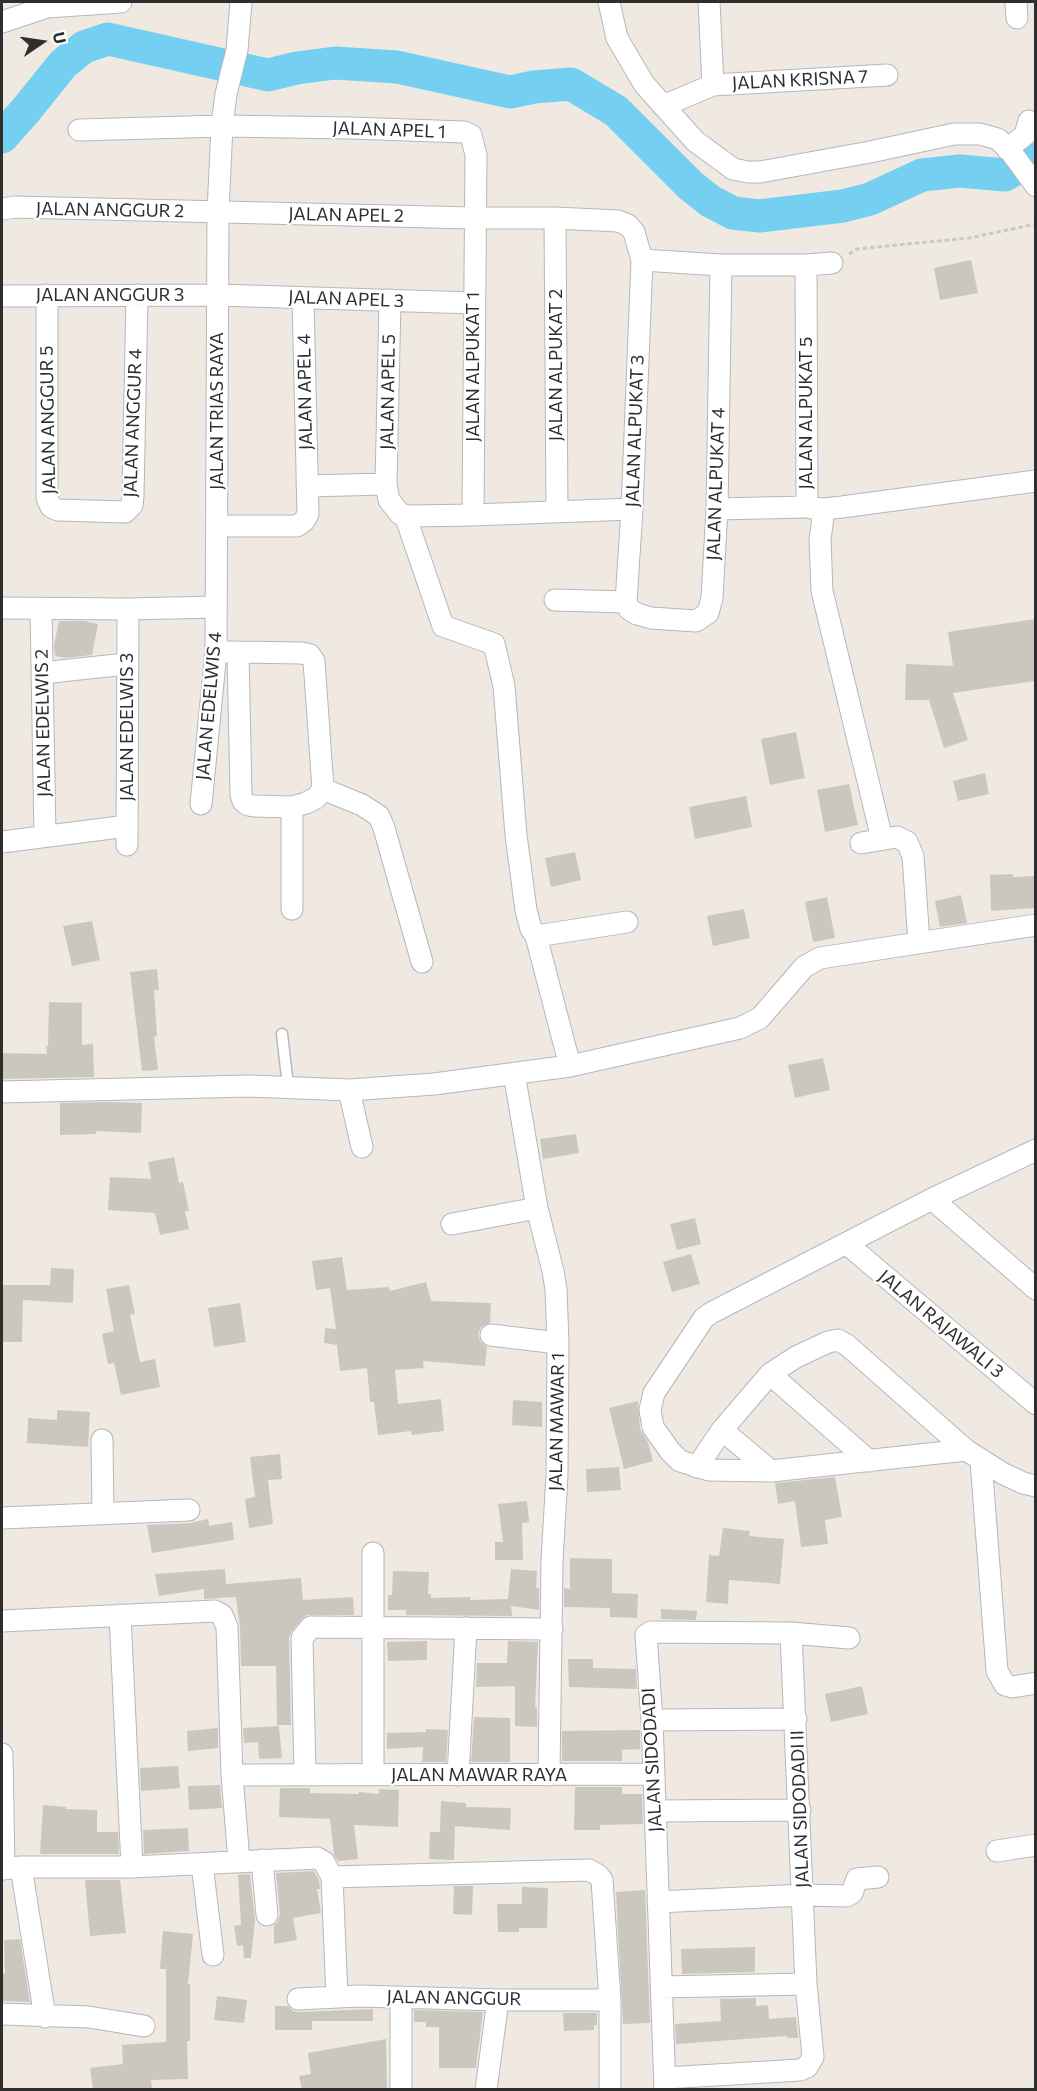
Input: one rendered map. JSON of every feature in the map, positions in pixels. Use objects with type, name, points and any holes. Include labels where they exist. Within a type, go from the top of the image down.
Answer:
[{"type":"street","points":[[2,22],[47,7],[121,2]]},
{"type":"street","name":"JALAN TRIAS RAYA","points":[[216,607],[218,212],[222,126],[226,94],[237,50],[241,2]]},
{"type":"street","points":[[609,2],[617,38],[644,84],[695,141],[733,169],[760,172],[954,134],[980,135],[998,139],[1035,186]]},
{"type":"street","points":[[713,85],[709,2],[717,2]]},
{"type":"street","name":"JALAN KRISNA 7","points":[[663,106],[713,85],[887,75]]},
{"type":"street","points":[[1009,151],[1025,135],[1029,121]]},
{"type":"street","points":[[79,130],[222,126]]},
{"type":"street","name":"JALAN APEL 1","points":[[222,126],[464,132],[471,135],[476,155],[474,218]]},
{"type":"street","name":"JALAN ANGGUR 2","points":[[2,209],[15,207],[218,212]]},
{"type":"street","name":"JALAN APEL 2","points":[[218,212],[555,218]]},
{"type":"street","name":"JALAN ALPUKAT 1","points":[[473,515],[474,218]]},
{"type":"street","name":"JALAN ALPUKAT 3","points":[[555,218],[618,221],[628,225],[634,232],[642,260],[626,602]]},
{"type":"street","name":"JALAN ALPUKAT 2","points":[[555,218],[557,512]]},
{"type":"street","points":[[642,260],[806,265],[832,262]]},
{"type":"street","name":"JALAN ALPUKAT 4","points":[[626,602],[629,609],[637,615],[651,618],[696,621],[708,613],[712,598],[717,509],[721,264]]},
{"type":"street","name":"JALAN ALPUKAT 5","points":[[717,509],[816,508],[806,265]]},
{"type":"street","name":"JALAN ANGGUR 5","points":[[47,295],[47,498],[51,507],[58,510],[87,512]]},
{"type":"street","name":"JALAN ANGGUR 4","points":[[87,512],[125,512],[132,505],[137,295]]},
{"type":"street","name":"JALAN ANGGUR 3","points":[[2,296],[218,295]]},
{"type":"street","name":"JALAN APEL 3","points":[[218,295],[473,303]]},
{"type":"street","name":"JALAN APEL 4","points":[[217,526],[297,526],[308,514],[303,298]]},
{"type":"street","name":"JALAN APEL 5","points":[[386,484],[390,300]]},
{"type":"street","points":[[882,839],[822,591],[816,508],[948,494],[1035,481]]},
{"type":"street","points":[[307,486],[386,484],[389,500],[400,514],[405,515],[632,509]]},
{"type":"street","points":[[405,515],[443,627],[494,644],[504,686],[511,785],[526,910],[531,929],[536,936],[570,1066]]},
{"type":"street","points":[[555,600],[626,602]]},
{"type":"street","points":[[2,608],[216,607]]},
{"type":"street","name":"JALAN EDELWIS 4","points":[[201,804],[216,651],[216,607]]},
{"type":"street","name":"JALAN EDELWIS 2","points":[[41,609],[45,836]]},
{"type":"street","name":"JALAN EDELWIS 3","points":[[45,836],[127,836],[128,609]]},
{"type":"street","points":[[216,651],[302,653],[310,655],[314,661],[323,789],[316,798],[306,803],[292,807],[248,806],[241,795],[238,652]]},
{"type":"street","points":[[42,673],[126,664]]},
{"type":"street","points":[[323,789],[362,805],[379,816],[422,962]]},
{"type":"street","points":[[292,807],[292,909]]},
{"type":"street","points":[[2,842],[45,836]]},
{"type":"street","points":[[861,843],[897,837],[907,842],[913,856],[919,943]]},
{"type":"street","points":[[536,936],[627,922]]},
{"type":"street","points":[[2,1092],[288,1086],[349,1090],[434,1084],[570,1066],[740,1028],[760,1017],[804,967],[820,958],[1035,925]]},
{"type":"street","name":"JALAN MAWAR 1","points":[[514,1073],[537,1208],[553,1271],[558,1343],[549,1775]]},
{"type":"street","points":[[349,1090],[362,1147]]},
{"type":"street","points":[[973,1455],[870,1461],[771,1471],[709,1470],[680,1461],[670,1451],[653,1427],[650,1410],[654,1393],[704,1318],[711,1313],[932,1199],[1031,1158]]},
{"type":"street","points":[[932,1199],[1035,1289]]},
{"type":"street","points":[[452,1224],[537,1208]]},
{"type":"street","name":"JALAN RAJAWALI 3","points":[[847,1244],[1035,1404]]},
{"type":"street","points":[[491,1335],[558,1343]]},
{"type":"street","points":[[697,1467],[722,1430],[770,1374],[796,1357],[828,1342],[838,1340],[848,1345],[973,1455],[1023,1483],[1035,1486]]},
{"type":"street","points":[[770,1374],[870,1461]]},
{"type":"street","points":[[722,1430],[771,1471]]},
{"type":"street","points":[[102,1440],[104,1513]]},
{"type":"street","points":[[973,1455],[997,1671],[1005,1685],[1012,1687],[1035,1683]]},
{"type":"street","points":[[2,1518],[189,1510]]},
{"type":"street","points":[[373,1553],[373,1775]]},
{"type":"street","points":[[2,1620],[215,1611],[222,1615],[227,1627],[232,1775],[239,1862]]},
{"type":"street","points":[[120,1615],[132,1867]]},
{"type":"street","points":[[305,1775],[302,1638],[311,1626],[552,1629]]},
{"type":"street","points":[[458,1775],[466,1628]]},
{"type":"street","name":"JALAN SIDODADI","points":[[665,2084],[652,1720],[646,1635],[651,1632],[791,1633],[849,1638]]},
{"type":"street","name":"JALAN SIDODADI II","points":[[665,2084],[800,2070],[807,2067],[813,2056],[806,1984],[791,1633]]},
{"type":"street","points":[[652,1720],[796,1719]]},
{"type":"street","points":[[2,1754],[9,1868],[45,2017]]},
{"type":"street","name":"JALAN MAWAR RAYA","points":[[232,1775],[654,1774]]},
{"type":"street","points":[[655,1811],[800,1810]]},
{"type":"street","points":[[997,1851],[1035,1845]]},
{"type":"street","points":[[9,1868],[132,1867],[317,1858],[324,1862],[332,1876],[337,1997]]},
{"type":"street","points":[[262,1860],[267,1915]]},
{"type":"street","points":[[202,1864],[213,1955]]},
{"type":"street","points":[[332,1876],[590,1870],[598,1875],[602,1880],[610,2000],[610,2090]]},
{"type":"street","points":[[658,1902],[803,1895],[847,1896],[852,1893],[857,1879],[878,1877]]},
{"type":"street","points":[[661,1987],[806,1984]]},
{"type":"street","points":[[401,1997],[401,2090]]},
{"type":"street","name":"JALAN ANGGUR","points":[[298,1999],[401,1997],[610,2000]]},
{"type":"street","points":[[486,2090],[498,2000]]},
{"type":"street","points":[[2,2014],[89,2017],[144,2026]]},
{"type":"lane","points":[[282,1034],[288,1086]]},
{"type":"path","points":[[832,262],[857,249],[969,238],[1035,224]]},
{"type":"building","points":[[971,260],[978,293],[940,300],[934,268]]},
{"type":"building","points":[[1035,619],[1035,681],[953,693],[968,740],[944,748],[929,700],[905,700],[906,664],[953,666],[948,632]]},
{"type":"building","points":[[59,621],[84,621],[98,624],[92,655],[65,658],[55,656],[54,645]]},
{"type":"building","points":[[796,732],[805,778],[770,785],[761,739]]},
{"type":"building","points":[[985,773],[989,794],[958,801],[953,781]]},
{"type":"building","points":[[849,784],[858,825],[825,832],[817,790]]},
{"type":"building","points":[[746,796],[752,827],[695,839],[689,807]]},
{"type":"building","points":[[575,852],[581,880],[551,887],[545,858]]},
{"type":"building","points":[[1013,874],[1013,877],[1035,876],[1035,908],[991,911],[990,875]]},
{"type":"building","points":[[961,895],[967,923],[940,927],[935,901]]},
{"type":"building","points":[[827,897],[835,938],[813,942],[805,902]]},
{"type":"building","points":[[744,909],[750,938],[713,946],[707,916]]},
{"type":"building","points":[[92,921],[100,960],[72,966],[63,926]]},
{"type":"building","points":[[157,969],[159,990],[154,990],[157,1036],[154,1037],[158,1070],[142,1071],[130,972]]},
{"type":"building","points":[[49,1002],[82,1003],[82,1045],[93,1044],[94,1077],[2,1079],[2,1053],[47,1054]]},
{"type":"building","points":[[823,1058],[830,1090],[795,1098],[788,1065]]},
{"type":"building","points":[[60,1103],[142,1103],[141,1133],[96,1131],[96,1134],[60,1135]]},
{"type":"building","points":[[576,1134],[579,1153],[543,1159],[540,1139]]},
{"type":"building","points":[[174,1157],[179,1183],[183,1182],[189,1211],[185,1211],[189,1229],[160,1235],[155,1213],[108,1210],[110,1177],[151,1179],[148,1162]]},
{"type":"building","points":[[695,1218],[701,1244],[677,1250],[670,1224]]},
{"type":"building","points":[[691,1254],[700,1284],[672,1292],[663,1262]]},
{"type":"building","points":[[342,1257],[347,1290],[389,1287],[390,1291],[426,1282],[431,1301],[491,1303],[490,1323],[481,1327],[478,1334],[480,1341],[487,1347],[485,1366],[423,1361],[424,1368],[395,1370],[398,1404],[441,1399],[444,1431],[412,1435],[411,1431],[378,1435],[374,1402],[370,1402],[367,1368],[340,1371],[337,1345],[324,1343],[325,1328],[336,1329],[330,1288],[316,1290],[312,1261]]},
{"type":"building","points":[[51,1268],[74,1269],[73,1303],[23,1300],[22,1342],[2,1342],[2,1285],[50,1285]]},
{"type":"building","points":[[129,1285],[135,1314],[130,1315],[140,1362],[155,1359],[160,1387],[121,1395],[114,1363],[108,1364],[102,1334],[114,1331],[106,1289]]},
{"type":"building","points":[[240,1303],[246,1342],[214,1347],[208,1308]]},
{"type":"building","points":[[513,1400],[542,1402],[542,1427],[512,1425]]},
{"type":"building","points":[[638,1401],[640,1429],[648,1442],[653,1461],[624,1469],[609,1408]]},
{"type":"building","points":[[57,1410],[90,1412],[88,1447],[27,1443],[28,1418],[57,1420]]},
{"type":"building","points":[[280,1454],[282,1479],[268,1480],[273,1524],[249,1528],[245,1499],[255,1497],[250,1457]]},
{"type":"building","points":[[619,1467],[621,1490],[587,1492],[586,1469]]},
{"type":"building","points":[[835,1477],[842,1517],[825,1520],[828,1544],[801,1547],[795,1501],[778,1504],[775,1483]]},
{"type":"building","points":[[527,1501],[529,1522],[522,1523],[523,1560],[495,1560],[495,1542],[503,1542],[498,1504]]},
{"type":"building","points":[[208,1519],[209,1526],[232,1522],[234,1540],[152,1553],[147,1525],[190,1523]]},
{"type":"building","points":[[723,1528],[750,1531],[749,1536],[784,1539],[780,1584],[729,1580],[728,1604],[706,1602],[709,1555],[719,1556]]},
{"type":"building","points":[[570,1558],[612,1559],[612,1593],[638,1594],[637,1618],[610,1617],[610,1608],[564,1607],[564,1588],[570,1589]]},
{"type":"building","points":[[225,1569],[226,1584],[301,1578],[303,1600],[353,1597],[354,1615],[306,1615],[292,1631],[289,1638],[291,1725],[277,1725],[276,1666],[241,1666],[240,1627],[236,1597],[204,1599],[204,1589],[159,1596],[155,1574]]},
{"type":"building","points":[[511,1569],[537,1571],[536,1588],[539,1588],[539,1610],[511,1606],[512,1616],[406,1615],[406,1610],[388,1610],[388,1595],[392,1595],[393,1571],[429,1572],[428,1594],[431,1594],[431,1598],[470,1597],[470,1600],[508,1599]]},
{"type":"building","points":[[661,1609],[697,1611],[696,1620],[661,1619]]},
{"type":"building","points":[[427,1641],[427,1660],[388,1661],[387,1642]]},
{"type":"building","points":[[508,1641],[538,1642],[535,1707],[537,1707],[537,1727],[515,1726],[515,1686],[476,1687],[477,1663],[507,1663]]},
{"type":"building","points":[[568,1659],[593,1659],[593,1668],[636,1669],[637,1689],[569,1687]]},
{"type":"building","points":[[862,1686],[868,1714],[831,1722],[825,1694]]},
{"type":"building","points":[[474,1717],[510,1718],[510,1762],[471,1762]]},
{"type":"building","points":[[279,1726],[282,1758],[259,1759],[258,1742],[244,1743],[243,1728]]},
{"type":"building","points":[[218,1728],[218,1748],[188,1751],[187,1731]]},
{"type":"building","points":[[426,1729],[448,1730],[446,1762],[422,1762],[423,1747],[387,1749],[387,1733],[426,1732]]},
{"type":"building","points":[[640,1730],[640,1749],[622,1750],[622,1761],[562,1761],[562,1731]]},
{"type":"building","points":[[178,1766],[180,1788],[141,1791],[140,1768]]},
{"type":"building","points":[[220,1785],[222,1808],[189,1810],[188,1786]]},
{"type":"building","points":[[575,1787],[622,1787],[622,1794],[642,1794],[643,1824],[600,1825],[600,1830],[574,1830]]},
{"type":"building","points":[[280,1788],[310,1788],[310,1793],[359,1794],[359,1792],[379,1794],[379,1789],[399,1790],[398,1827],[354,1825],[358,1859],[338,1861],[334,1855],[330,1819],[279,1817]]},
{"type":"building","points":[[441,1801],[466,1803],[466,1807],[511,1808],[510,1830],[455,1826],[454,1860],[429,1859],[430,1832],[440,1832]]},
{"type":"building","points":[[43,1805],[67,1807],[66,1809],[97,1810],[97,1832],[118,1832],[119,1854],[40,1854]]},
{"type":"building","points":[[188,1828],[189,1851],[144,1854],[143,1830]]},
{"type":"building","points":[[314,1871],[319,1880],[320,1889],[317,1889],[321,1913],[293,1918],[297,1940],[274,1944],[274,1925],[280,1914],[276,1873]]},
{"type":"building","points":[[250,1874],[255,1920],[251,1958],[244,1958],[243,1945],[237,1946],[234,1926],[241,1925],[238,1875]]},
{"type":"building","points":[[85,1880],[120,1880],[126,1933],[90,1936]]},
{"type":"building","points":[[454,1886],[473,1886],[472,1915],[453,1914]]},
{"type":"building","points":[[522,1887],[548,1888],[547,1928],[519,1928],[519,1932],[498,1932],[497,1904],[522,1904]]},
{"type":"building","points":[[645,1890],[650,2023],[623,2024],[616,1892]]},
{"type":"building","points":[[163,1931],[193,1934],[188,1984],[190,1984],[190,2041],[187,2041],[188,2079],[151,2080],[152,2090],[93,2090],[90,2068],[123,2064],[122,2045],[166,2042],[166,1969],[160,1969]]},
{"type":"building","points":[[20,1939],[30,2002],[2,2001],[2,1973],[5,1973],[4,1940]]},
{"type":"building","points":[[755,1947],[755,1972],[682,1974],[681,1949]]},
{"type":"building","points":[[217,1996],[247,2000],[244,2023],[214,2020]]},
{"type":"building","points":[[756,1998],[756,2006],[768,2005],[769,2019],[796,2017],[798,2038],[787,2038],[787,2036],[676,2044],[675,2024],[721,2021],[720,1999]]},
{"type":"building","points":[[275,2006],[288,2006],[293,2011],[299,2012],[373,2009],[373,2021],[312,2021],[312,2030],[275,2030]]},
{"type":"building","points":[[414,2010],[483,2012],[476,2068],[439,2068],[439,2027],[426,2027],[426,2022],[414,2022]]},
{"type":"building","points":[[563,2013],[597,2013],[597,2025],[594,2025],[594,2030],[564,2031]]},
{"type":"building","points":[[386,2039],[387,2089],[302,2090],[299,2076],[311,2074],[308,2053]]},
{"type":"waterway","points":[[2,137],[63,64],[84,47],[108,39],[268,75],[335,63],[397,67],[510,92],[534,87],[571,84],[616,111],[690,185],[710,201],[733,213],[759,216],[843,206],[870,199],[922,175],[960,171],[1005,175],[1036,156]]}]
